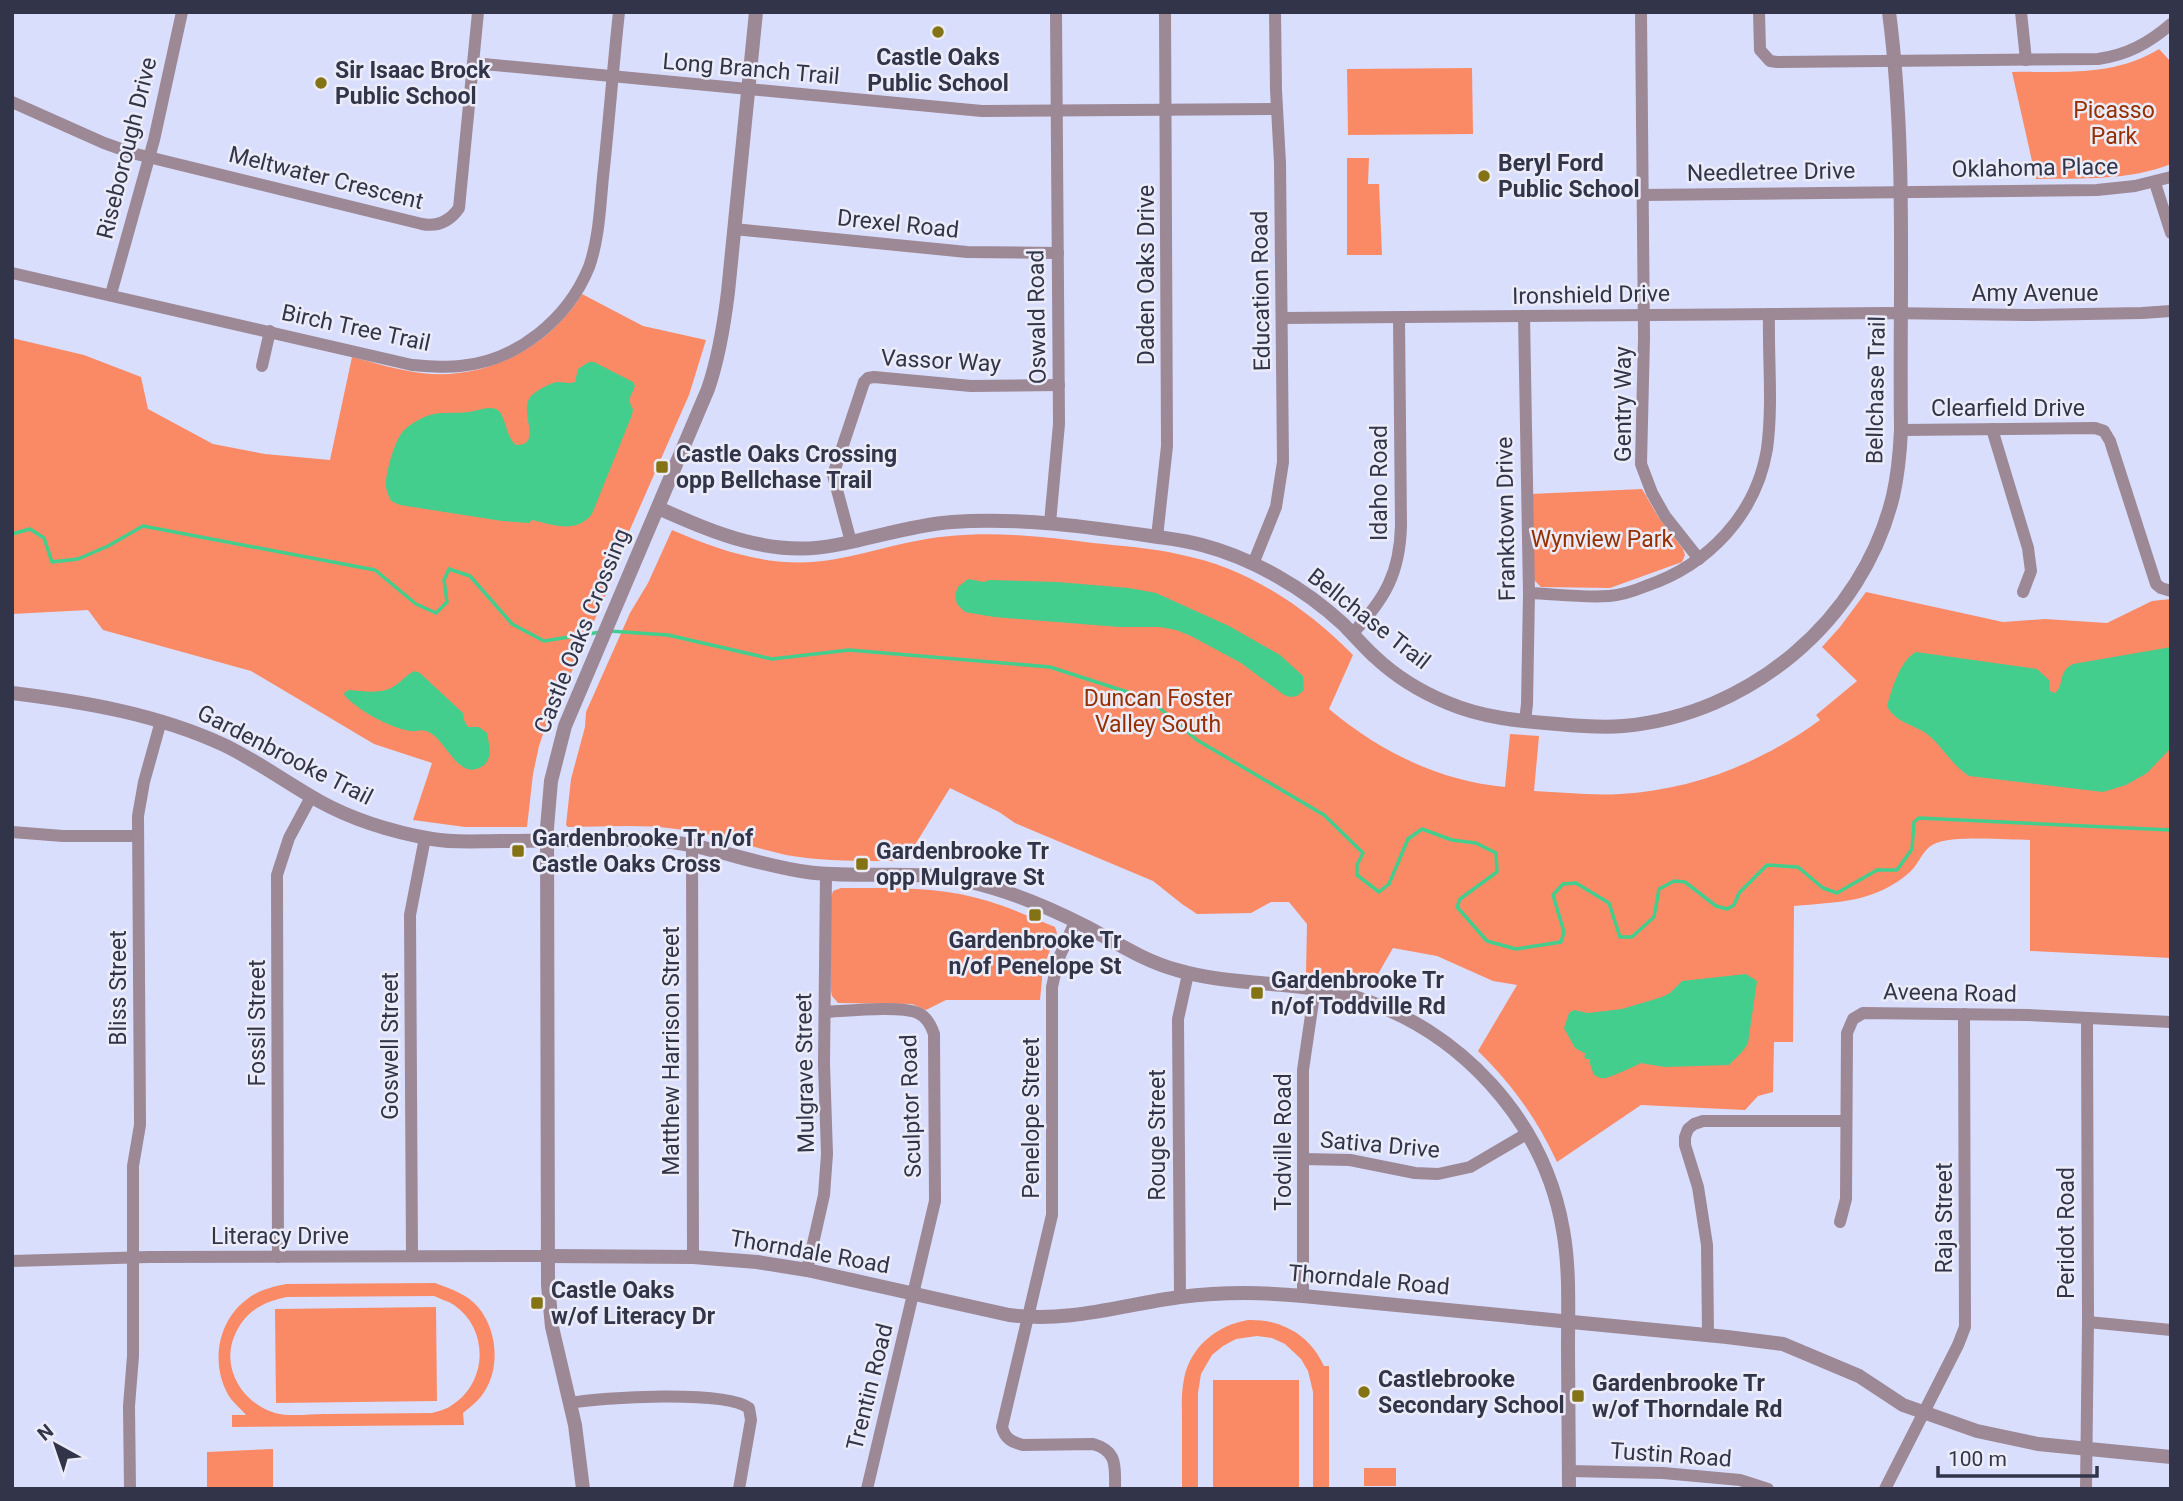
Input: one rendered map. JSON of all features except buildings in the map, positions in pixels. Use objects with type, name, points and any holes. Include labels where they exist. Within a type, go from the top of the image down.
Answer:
[{"type":"street","name":"Riseborough Drive","points":[[111,294],[149,157],[182,12]]},
{"type":"street","name":"Meltwater Crescent","points":[[149,157],[422,224],[437,225],[453,216],[459,208],[478,12]]},
{"type":"street","name":"Birch Tree Trail","points":[[12,273],[412,365],[448,367],[490,360],[517,348],[556,319],[583,280],[594,249],[599,222],[619,12]]},
{"type":"street","name":"Castle Oaks Crossing","points":[[583,1489],[579,1450],[550,1316],[547,1256],[548,814],[554,765],[565,726],[717,362],[723,332],[756,12]]},
{"type":"street","name":"Oswald Road","points":[[1050,523],[1059,424],[1056,12]]},
{"type":"street","name":"Daden Oaks Drive","points":[[1157,537],[1167,446],[1165,12]]},
{"type":"street","name":"Education Road","points":[[1253,564],[1273,517],[1282,479],[1283,318],[1275,12]]},
{"type":"street","name":"Gentry Way","points":[[1641,12],[1641,464],[1652,493],[1665,516],[1699,559]]},
{"type":"street","points":[[1759,12],[1760,50],[1770,61],[1777,62],[2098,59],[2141,46],[2171,24]]},
{"type":"street","name":"Bellchase Trail","points":[[657,509],[722,536],[765,547],[807,549],[851,542],[927,524],[1002,520],[1050,523],[1202,545],[1253,564],[1310,597],[1387,667],[1435,697],[1482,715],[1585,726],[1624,726],[1680,715],[1725,699],[1752,685],[1786,661],[1832,616],[1868,562],[1893,497],[1902,430],[1895,61],[1889,12]]},
{"type":"street","points":[[2021,12],[2026,60]]},
{"type":"street","name":"Long Branch Trail","points":[[473,63],[982,111],[1277,109]]},
{"type":"street","points":[[12,102],[104,143],[149,157]]},
{"type":"street","name":"Oklahoma Place","points":[[1899,191],[2097,190],[2155,183],[2171,177]]},
{"type":"street","points":[[2155,183],[2171,233]]},
{"type":"street","name":"Needletree Drive","points":[[1643,195],[1899,191]]},
{"type":"street","name":"Drexel Road","points":[[734,229],[967,252],[1058,253]]},
{"type":"street","name":"Amy Avenue","points":[[1900,313],[2027,315],[2171,311]]},
{"type":"street","name":"Ironshield Drive","points":[[1283,318],[1900,313]]},
{"type":"street","points":[[1528,593],[1609,596],[1621,593],[1662,581],[1685,569],[1720,542],[1748,504],[1762,469],[1769,424],[1769,314]]},
{"type":"street","name":"Franktown Drive","points":[[1524,316],[1528,593],[1525,721]]},
{"type":"street","name":"Idaho Road","points":[[1352,634],[1388,589],[1400,553],[1399,318]]},
{"type":"street","points":[[262,366],[270,331]]},
{"type":"street","name":"Vassor Way","points":[[851,542],[833,475],[864,382],[868,378],[971,386],[1059,385]]},
{"type":"street","name":"Clearfield Drive","points":[[1902,430],[2095,428],[2104,431],[2110,441],[2156,584],[2171,591]]},
{"type":"street","points":[[1992,429],[2028,548],[2031,571],[2023,593]]},
{"type":"street","name":"Gardenbrooke Trail","points":[[12,693],[91,704],[161,721],[201,735],[251,759],[335,809],[380,827],[425,838],[648,840],[692,845],[771,865],[826,874],[930,876],[964,880],[1013,895],[1075,922],[1148,960],[1188,974],[1314,988],[1356,998],[1398,1014],[1443,1041],[1489,1081],[1528,1133],[1549,1180],[1562,1225],[1567,1271],[1569,1489]]},
{"type":"street","name":"Bliss Street","points":[[130,1489],[134,1166],[140,1125],[137,836],[144,782],[161,721]]},
{"type":"street","name":"Fossil Street","points":[[278,1257],[277,875],[289,838],[311,797]]},
{"type":"street","points":[[12,832],[63,836],[137,836]]},
{"type":"street","name":"Goswell Street","points":[[412,1256],[410,915],[425,838]]},
{"type":"street","name":"Matthew Harrison Street","points":[[692,845],[693,1257]]},
{"type":"street","name":"Mulgrave Street","points":[[807,1270],[824,1195],[827,1154],[826,874]]},
{"type":"street","name":"Penelope Street","points":[[1075,922],[1058,960],[1052,987],[1053,1202],[1002,1427],[1003,1433],[1012,1442],[1023,1445],[1101,1446],[1115,1463],[1115,1489]]},
{"type":"street","name":"Rouge Street","points":[[1180,1297],[1178,1019],[1188,974]]},
{"type":"street","name":"Todville Road","points":[[1303,1296],[1303,1070],[1314,988]]},
{"type":"street","name":"Sculptor Road","points":[[825,1012],[905,1009],[919,1013],[929,1021],[934,1034],[935,1201],[914,1294]]},
{"type":"street","name":"Aveena Road","points":[[1840,1222],[1846,1199],[1847,1032],[1853,1018],[1863,1013],[1964,1014],[2171,1022]]},
{"type":"street","name":"Raja Street","points":[[1885,1489],[1965,1327],[1964,1014]]},
{"type":"street","name":"Peridot Road","points":[[2086,1489],[2087,1018]]},
{"type":"street","points":[[1708,1335],[1707,1245],[1698,1187],[1685,1145],[1688,1129],[1703,1121],[1846,1121]]},
{"type":"street","name":"Sativa Drive","points":[[1303,1159],[1350,1160],[1415,1173],[1438,1174],[1470,1167],[1528,1133]]},
{"type":"street","name":"Literacy Drive","points":[[12,1261],[547,1256]]},
{"type":"street","name":"Thorndale Road","points":[[547,1256],[693,1257],[757,1262],[1029,1317],[1092,1314],[1180,1297],[1230,1293],[1303,1296],[1783,1344],[1859,1376],[1903,1405],[1989,1433],[2038,1444],[2171,1457]]},
{"type":"street","name":"Trentin Road","points":[[867,1489],[914,1294]]},
{"type":"street","points":[[2088,1322],[2171,1330]]},
{"type":"street","points":[[570,1403],[593,1399],[666,1397],[731,1400],[743,1404],[749,1408],[751,1420],[739,1489]]},
{"type":"street","name":"Tustin Road","points":[[1569,1471],[1663,1473],[1740,1480],[1768,1489]]},
{"type":"green space","name":"Picasso Park","points":[[2159,49],[2171,62],[2171,164],[2122,176],[2036,179],[2012,72],[2088,71],[2124,64]]},
{"type":"green space","points":[[1472,68],[1473,134],[1348,135],[1347,69]]},
{"type":"green space","points":[[1347,158],[1369,158],[1368,184],[1379,184],[1382,255],[1347,255]]},
{"type":"green space","points":[[582,294],[643,326],[706,340],[689,395],[610,575],[606,594],[547,722],[533,774],[527,827],[465,827],[413,820],[432,763],[374,744],[251,671],[103,630],[88,610],[12,614],[12,338],[84,355],[141,377],[148,409],[213,444],[265,454],[330,460],[352,357],[421,373],[469,372],[491,366],[513,357],[552,330]]},
{"type":"green space","name":"Wynview Park","points":[[1642,489],[1659,518],[1683,549],[1685,555],[1682,562],[1610,588],[1541,587],[1534,580],[1531,494]]},
{"type":"green space","name":"Duncan Foster Valley South","points":[[672,530],[712,546],[773,561],[814,562],[935,538],[1004,534],[1138,548],[1206,561],[1230,569],[1275,592],[1316,621],[1353,655],[1329,709],[1389,751],[1433,771],[1481,784],[1505,787],[1510,734],[1539,736],[1534,791],[1587,794],[1647,791],[1700,780],[1725,772],[1774,749],[1820,720],[1816,715],[1857,681],[1822,647],[1866,592],[2003,622],[2045,619],[2107,623],[2152,601],[2171,599],[2171,958],[2030,951],[2030,840],[1943,841],[1926,850],[1910,872],[1883,890],[1855,899],[1794,906],[1793,1042],[1774,1042],[1773,1092],[1758,1096],[1745,1110],[1641,1105],[1557,1162],[1523,1103],[1478,1051],[1517,985],[1493,981],[1437,956],[1393,948],[1370,988],[1306,973],[1307,924],[1289,902],[1271,902],[1251,913],[1197,914],[1153,881],[1015,823],[950,788],[905,861],[845,861],[786,855],[704,834],[662,827],[568,827],[566,825],[571,779],[585,727],[586,712],[630,613],[648,583]]},
{"type":"green space","points":[[841,888],[915,889],[970,896],[1055,927],[1057,933],[1043,968],[1040,1000],[946,1000],[926,1010],[912,1004],[838,1003],[831,991],[831,898],[833,891]]},
{"type":"green space","points":[[435,1283],[469,1299],[485,1317],[495,1353],[491,1378],[479,1399],[463,1413],[464,1425],[232,1427],[232,1415],[246,1415],[231,1399],[220,1374],[219,1346],[223,1333],[228,1321],[246,1300],[260,1291],[286,1284]],"holes":[[[434,1296],[454,1305],[465,1315],[474,1328],[480,1355],[478,1370],[464,1395],[443,1410],[432,1413],[275,1413],[254,1402],[238,1384],[233,1373],[231,1349],[238,1328],[255,1310],[270,1302],[287,1297]]]},
{"type":"green space","points":[[436,1307],[437,1401],[276,1403],[275,1309]]},
{"type":"green space","points":[[1248,1320],[1272,1322],[1294,1331],[1311,1346],[1324,1366],[1329,1366],[1329,1489],[1313,1489],[1313,1392],[1308,1371],[1301,1359],[1285,1344],[1272,1338],[1257,1336],[1236,1339],[1223,1346],[1212,1355],[1201,1374],[1198,1393],[1198,1489],[1182,1489],[1182,1395],[1187,1367],[1199,1348],[1216,1332]]},
{"type":"green space","points":[[1213,1380],[1299,1380],[1299,1489],[1213,1489]]},
{"type":"green space","points":[[273,1449],[273,1489],[207,1489],[207,1452]]},
{"type":"green space","points":[[1364,1468],[1396,1468],[1396,1486],[1364,1486]]},
{"type":"shaded area","points":[[589,362],[633,382],[635,386],[629,400],[632,415],[592,514],[586,520],[572,526],[556,526],[532,520],[529,523],[502,521],[400,505],[391,501],[386,488],[388,467],[398,439],[409,426],[432,414],[464,413],[493,408],[502,415],[512,441],[516,445],[524,443],[530,433],[527,409],[532,395],[558,382],[575,382],[578,369]]},
{"type":"shaded area","points":[[968,579],[984,582],[1057,582],[1156,593],[1229,626],[1280,655],[1303,676],[1304,690],[1297,696],[1284,695],[1241,663],[1176,630],[994,617],[965,612],[957,604],[955,595],[958,587]]},
{"type":"shaded area","points":[[2171,647],[2171,748],[2147,773],[2126,785],[2103,792],[1969,776],[1936,742],[1924,732],[1898,719],[1887,706],[1901,668],[1916,652],[2037,669],[2049,680],[2050,691],[2055,693],[2065,671],[2073,664]]},
{"type":"shaded area","points":[[415,671],[463,713],[468,727],[479,727],[487,733],[489,756],[481,767],[473,770],[465,768],[433,735],[424,730],[401,729],[383,722],[344,695],[349,690],[373,692],[391,688]]},
{"type":"shaded area","points":[[1746,974],[1757,981],[1748,1043],[1729,1065],[1665,1067],[1640,1063],[1613,1076],[1601,1078],[1594,1075],[1590,1059],[1586,1059],[1586,1054],[1575,1048],[1564,1028],[1569,1013],[1574,1010],[1588,1013],[1622,1009],[1662,997],[1682,981]]},
{"type":"waterway","points":[[12,534],[30,529],[44,538],[52,562],[78,559],[143,526],[375,570],[416,604],[436,613],[447,602],[444,580],[449,569],[470,576],[512,624],[544,641],[601,632]]},
{"type":"waterway","points":[[609,631],[668,635],[772,659],[849,650],[1050,667],[1149,699],[1197,740],[1324,815],[1363,853],[1357,865],[1357,875],[1379,892],[1389,884],[1408,839],[1422,829],[1452,840],[1476,843],[1496,853],[1497,872],[1460,899],[1457,907],[1487,941],[1516,949],[1561,942],[1564,932],[1553,895],[1563,884],[1576,883],[1609,903],[1620,937],[1632,937],[1654,917],[1659,889],[1674,881],[1685,882],[1716,906],[1727,909],[1734,905],[1739,893],[1767,865],[1798,867],[1823,888],[1837,893],[1877,870],[1897,870],[1912,849],[1914,822],[1919,818],[2171,830]]},
{"type":"place","name":"Castle Oaks Public School","points":[[938,32]]},
{"type":"place","name":"Sir Isaac Brock Public School","points":[[321,83]]},
{"type":"place","name":"Beryl Ford Public School","points":[[1484,176]]},
{"type":"place","name":"Castle Oaks Crossing opp Bellchase Trail","points":[[662,467]]},
{"type":"place","name":"Gardenbrooke Tr n/of Castle Oaks Cross","points":[[518,851]]},
{"type":"place","name":"Gardenbrooke Tr opp Mulgrave St","points":[[862,864]]},
{"type":"place","name":"Gardenbrooke Tr n/of Penelope St","points":[[1035,915]]},
{"type":"place","name":"Gardenbrooke Tr n/of Toddville Rd","points":[[1257,993]]},
{"type":"place","name":"Castle Oaks w/of Literacy Dr","points":[[537,1303]]},
{"type":"place","name":"Castlebrooke Secondary School","points":[[1364,1392]]},
{"type":"place","name":"Gardenbrooke Tr w/of Thorndale Rd","points":[[1578,1396]]}]
